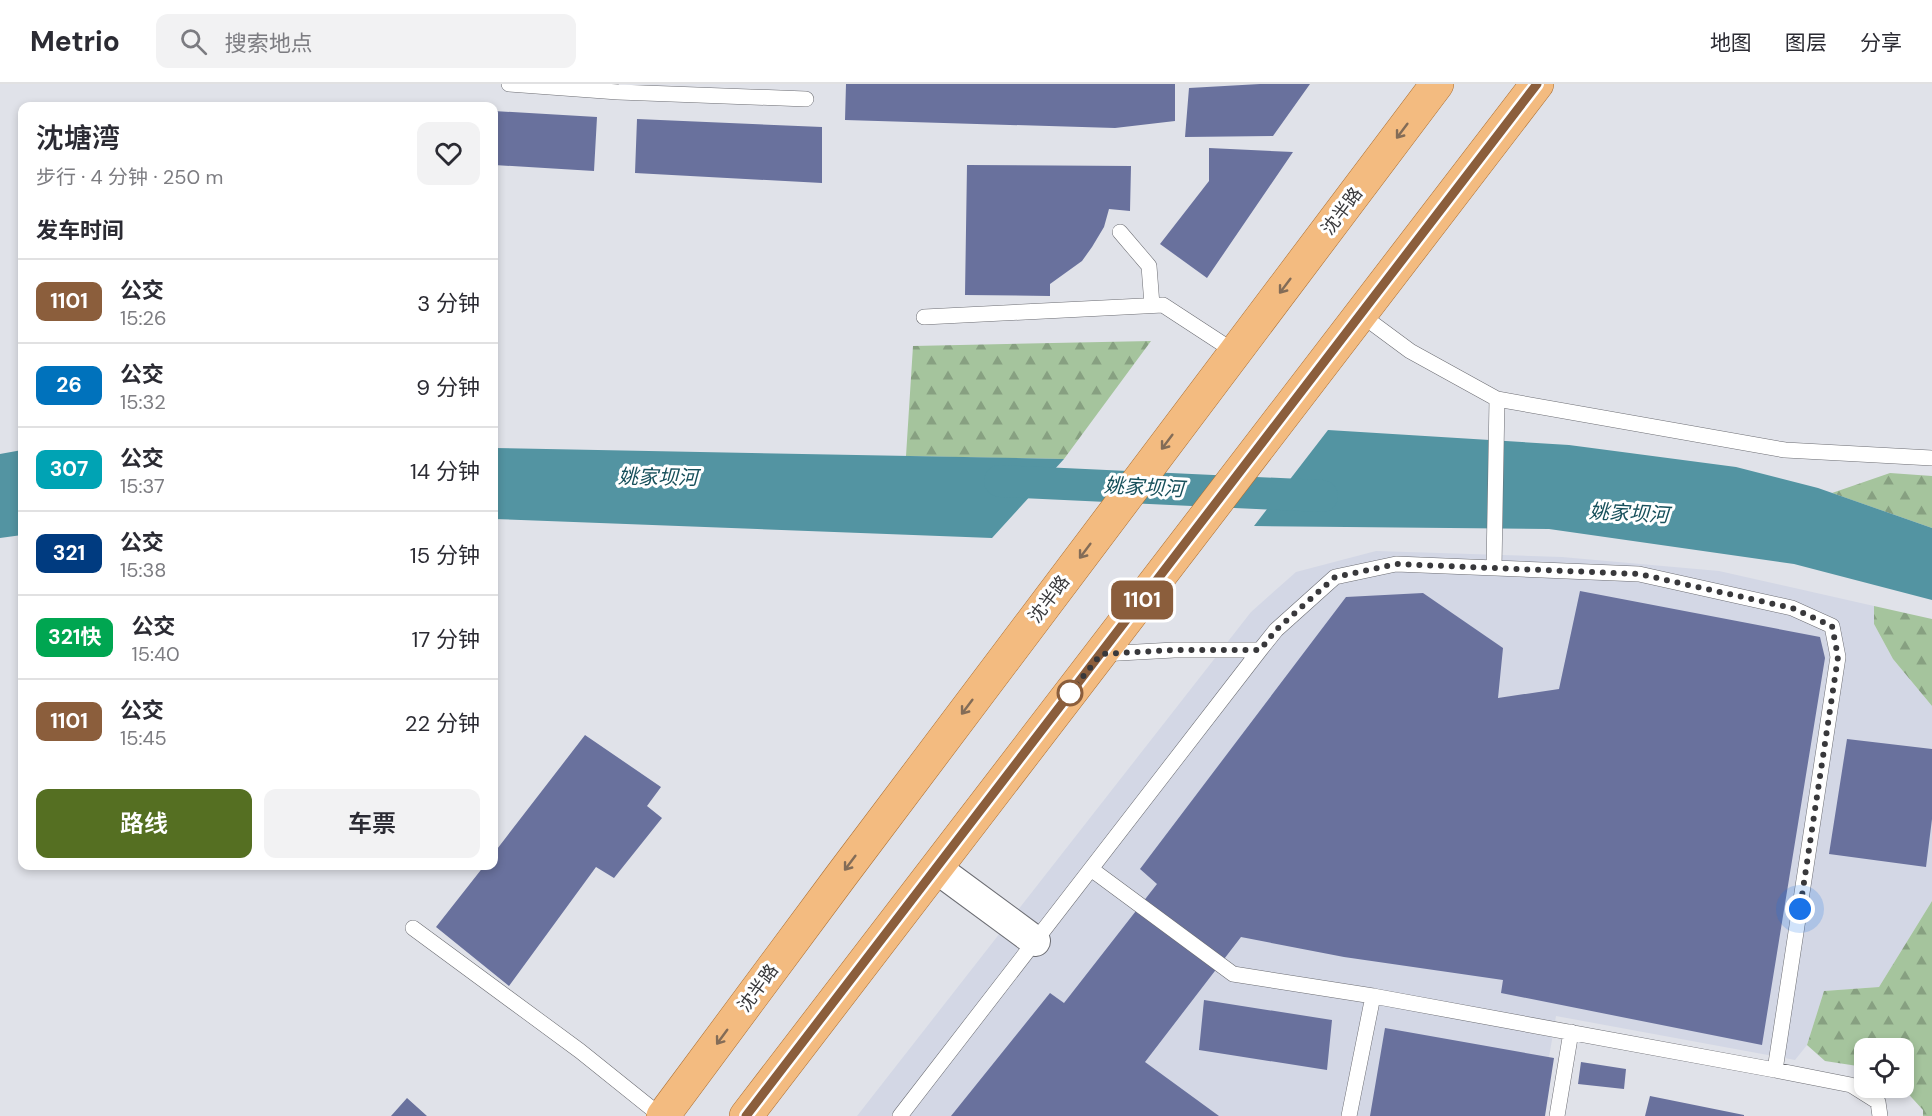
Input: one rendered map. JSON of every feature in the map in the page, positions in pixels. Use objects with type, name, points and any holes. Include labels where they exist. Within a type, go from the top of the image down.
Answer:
[{"type":"main road","name":"沈半路","points":[[662,1116],[1437,84]]},
{"type":"main road","points":[[746,1116],[1537,84]]},
{"type":"street","points":[[936,868],[1035,941]]},
{"type":"lane","points":[[509,84],[806,99]]},
{"type":"lane","points":[[1120,232],[1149,266],[1152,305]]},
{"type":"lane","points":[[924,317],[1163,305],[1235,352]]},
{"type":"lane","points":[[1360,314],[1410,351],[1497,399],[1785,450],[1932,458]]},
{"type":"lane","points":[[1494,567],[1497,399]]},
{"type":"lane","points":[[900,1116],[1276,630],[1335,577],[1396,564],[1639,574],[1792,608],[1832,626],[1838,657],[1775,1070]]},
{"type":"lane","points":[[1101,654],[1174,650],[1260,650]]},
{"type":"lane","points":[[1091,869],[1233,974],[1373,996],[1851,1085],[1878,1102],[1880,1116]]},
{"type":"lane","points":[[413,928],[580,1051],[662,1116]]},
{"type":"lane","points":[[1349,1116],[1373,996]]},
{"type":"lane","points":[[1557,1116],[1570,1032]]},
{"type":"shaded area","points":[[1376,551],[1562,557],[1719,571],[1874,606],[1874,624],[1893,659],[1932,706],[1932,901],[1879,987],[1824,991],[1807,1045],[1795,1060],[1556,1016],[1539,1116],[857,1116],[1251,612],[1296,572]]},
{"type":"green space","points":[[1151,341],[1064,459],[906,456],[913,346]]},
{"type":"green space","points":[[1890,473],[1932,476],[1932,528],[1832,493]]},
{"type":"green space","points":[[1874,606],[1932,619],[1932,706],[1893,659],[1874,624]]},
{"type":"green space","points":[[1932,901],[1932,1116],[1923,1116],[1923,1110],[1912,1098],[1914,1098],[1914,1038],[1854,1038],[1854,1065],[1825,1061],[1807,1045],[1824,991],[1879,987]]},
{"type":"water","points":[[1328,430],[1569,445],[1736,467],[1818,488],[1932,528],[1932,600],[1794,564],[1549,529],[1254,526]]},
{"type":"water","points":[[498,448],[1064,459],[992,538],[498,519]]},
{"type":"water","points":[[18,451],[18,536],[0,538],[0,454]]},
{"type":"building","points":[[846,84],[1175,84],[1175,121],[1115,128],[845,120]]},
{"type":"building","points":[[1310,84],[1273,136],[1185,137],[1189,88]]},
{"type":"building","points":[[498,111],[597,117],[594,171],[498,165]]},
{"type":"building","points":[[637,119],[822,127],[822,183],[635,173]]},
{"type":"building","points":[[1209,148],[1293,152],[1207,278],[1160,244],[1209,181]]},
{"type":"building","points":[[967,165],[1131,166],[1130,211],[1109,209],[1104,227],[1092,247],[1082,261],[1050,284],[1050,296],[965,295]]},
{"type":"building","points":[[1580,591],[1820,637],[1825,658],[1762,1045],[1501,993],[1503,980],[1344,957],[1241,937],[1145,1062],[1219,1116],[951,1116],[1050,993],[1064,1003],[1157,884],[1140,869],[1346,597],[1423,593],[1503,648],[1498,698],[1559,689]]},
{"type":"building","points":[[585,735],[661,787],[647,806],[662,818],[614,878],[596,867],[509,986],[436,927],[481,870],[498,870],[498,848]]},
{"type":"building","points":[[1847,739],[1932,749],[1932,819],[1926,867],[1829,854]]},
{"type":"building","points":[[1204,1000],[1332,1020],[1327,1070],[1199,1050]]},
{"type":"building","points":[[1385,1028],[1554,1058],[1545,1116],[1370,1116]]},
{"type":"building","points":[[1581,1062],[1626,1069],[1624,1089],[1578,1084]]},
{"type":"building","points":[[1650,1096],[1744,1115],[1744,1116],[1645,1116]]},
{"type":"building","points":[[407,1098],[427,1116],[391,1116]]},
{"type":"waterway","name":"姚家坝河","points":[[1000,481],[1322,496]]},
{"type":"bus line","name":"1101","points":[[746,1116],[1537,84]]},
{"type":"route","points":[[1070,693],[1101,654],[1174,650],[1260,650],[1276,630],[1335,577],[1396,564],[1639,574],[1792,608],[1832,626],[1838,657],[1800,909]]}]
